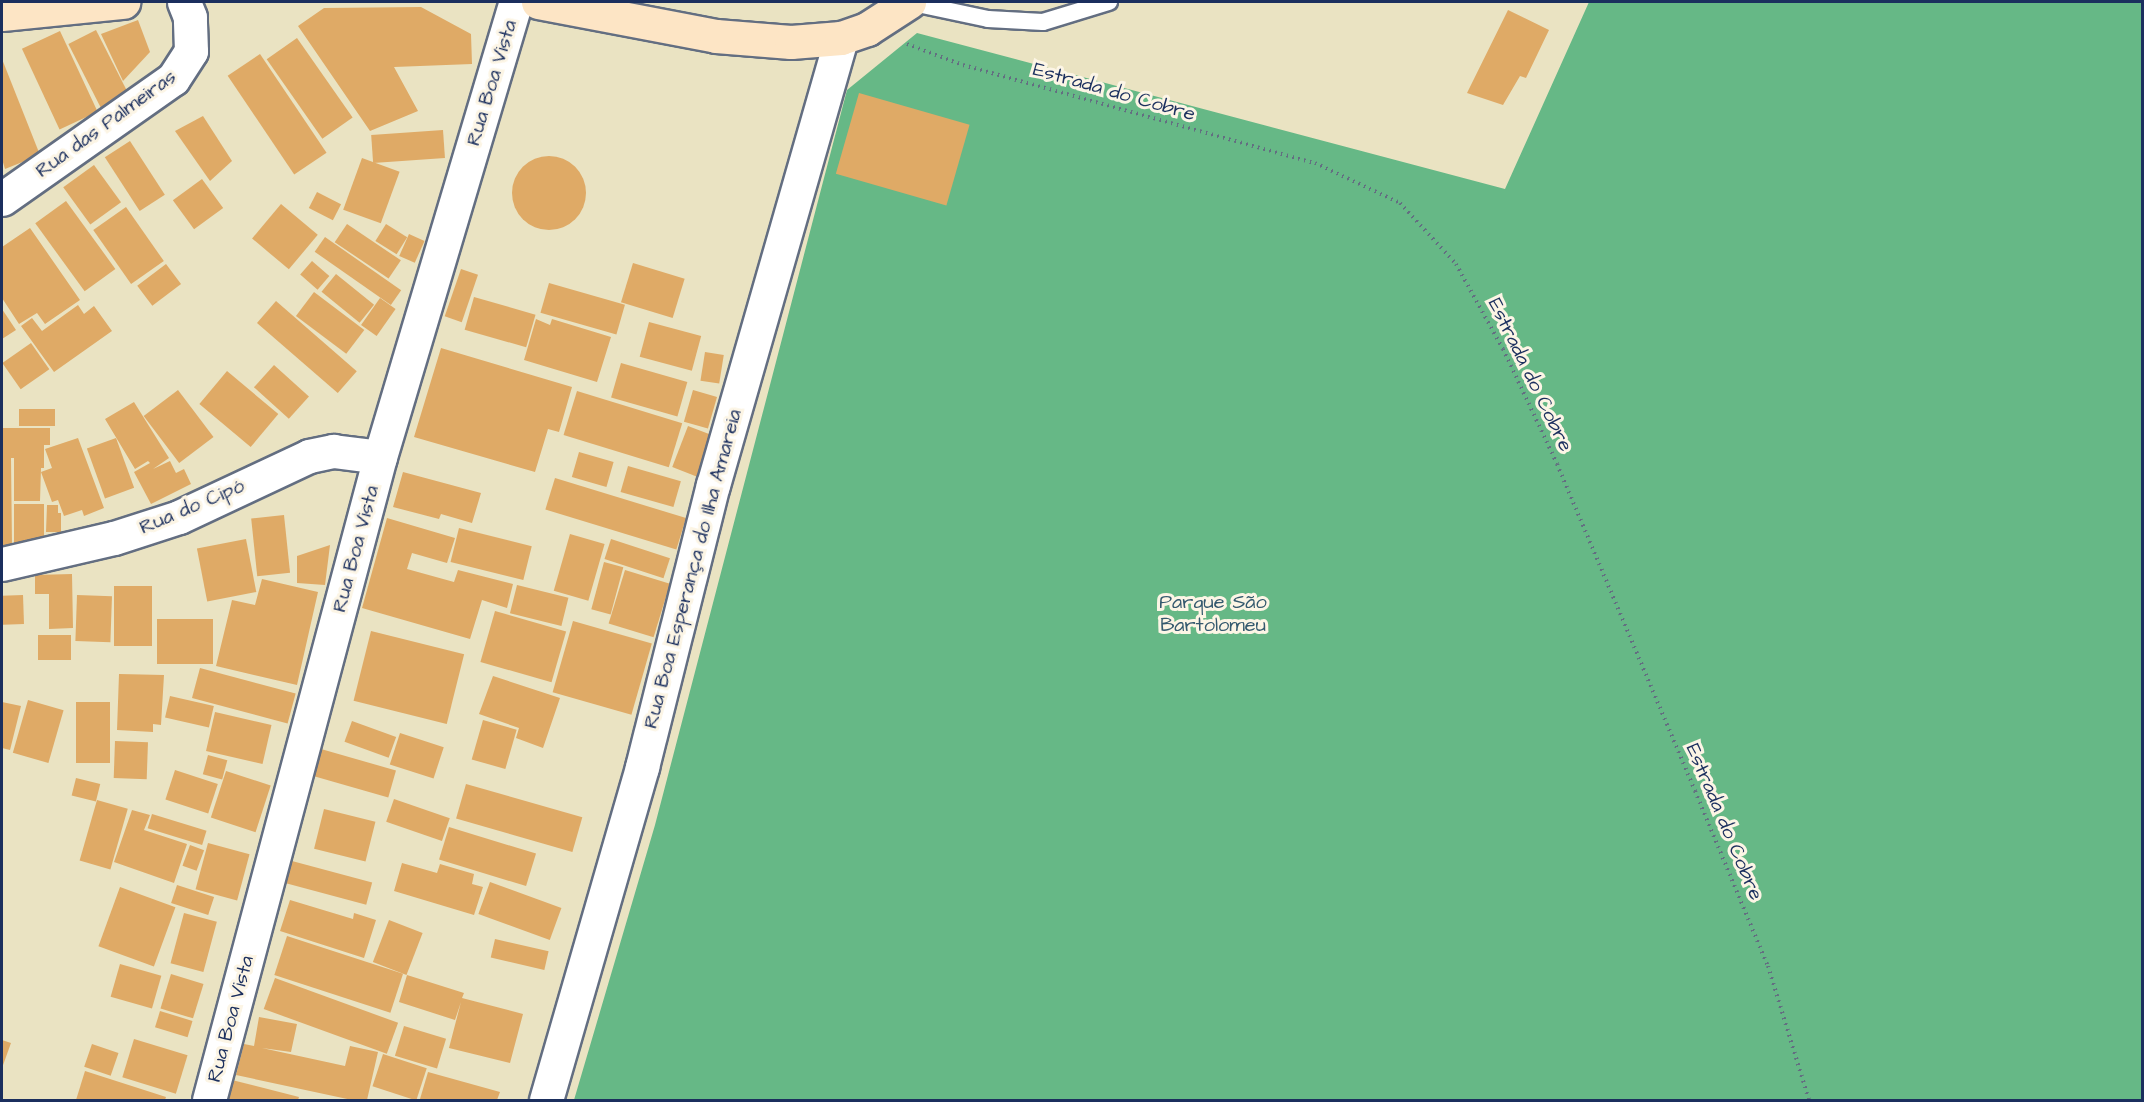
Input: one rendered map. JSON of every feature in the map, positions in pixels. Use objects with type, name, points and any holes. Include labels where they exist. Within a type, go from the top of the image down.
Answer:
[{"type":"main road","points":[[2,14],[123,2]]},
{"type":"main road","points":[[538,2],[716,36],[791,42],[854,33],[908,2]]},
{"type":"street","name":"Rua das Palmeiras","points":[[2,199],[173,79],[191,51],[189,17],[184,2]]},
{"type":"street","name":"Rua Boa Vista","points":[[209,1101],[380,457],[516,2]]},
{"type":"street","name":"Rua Boa Esperança do Ilha Amareia","points":[[546,1101],[642,767],[713,485],[854,33]]},
{"type":"street","name":"Rua do Cipó","points":[[2,564],[114,538],[179,517],[309,456],[333,451],[380,457]]},
{"type":"lane","points":[[908,2],[988,19],[1042,22],[1109,2]]},
{"type":"path","name":"Estrada do Cobre","points":[[854,33],[1315,163],[1400,203],[1456,264],[1503,349],[1557,464],[1649,682],[1768,966],[1809,1101]]},
{"type":"green space","name":"Parque São Bartolomeu","points":[[1589,2],[2142,2],[2142,1100],[574,1100],[655,825],[847,90],[917,33],[1505,189]]},
{"type":"building","points":[[421,7],[471,34],[472,64],[394,67],[418,111],[370,131],[298,26],[324,8]]},
{"type":"building","points":[[1508,10],[1549,30],[1526,78],[1520,76],[1503,105],[1467,93]]},
{"type":"building","points":[[138,20],[150,52],[123,81],[101,34]]},
{"type":"building","points":[[96,30],[129,94],[101,108],[68,44]]},
{"type":"building","points":[[60,31],[98,112],[60,129],[22,49]]},
{"type":"building","points":[[297,38],[353,117],[322,139],[267,59]]},
{"type":"building","points":[[260,54],[327,153],[294,174],[228,76]]},
{"type":"building","points":[[2,59],[40,155],[5,169],[2,159]]},
{"type":"building","points":[[859,93],[970,125],[946,205],[836,174]]},
{"type":"building","points":[[203,116],[232,161],[210,181],[175,131]]},
{"type":"building","points":[[443,130],[445,158],[373,163],[371,135]]},
{"type":"building","points":[[130,141],[165,195],[140,211],[105,157]]},
{"type":"building","points":[[549,156],[563,159],[575,167],[583,179],[586,193],[583,207],[575,219],[563,227],[549,230],[535,227],[523,219],[515,207],[512,193],[515,179],[523,167],[535,159]]},
{"type":"building","points":[[362,158],[400,172],[381,223],[343,210]]},
{"type":"building","points":[[94,165],[121,202],[90,225],[63,187]]},
{"type":"building","points":[[202,179],[223,208],[194,229],[173,200]]},
{"type":"building","points":[[317,192],[341,204],[333,220],[309,208]]},
{"type":"building","points":[[66,201],[115,269],[85,291],[35,223]]},
{"type":"building","points":[[281,204],[318,235],[289,269],[252,238]]},
{"type":"building","points":[[126,207],[164,261],[131,284],[93,230]]},
{"type":"building","points":[[347,224],[401,260],[389,279],[335,242]]},
{"type":"building","points":[[386,224],[407,237],[397,254],[375,241]]},
{"type":"building","points":[[30,228],[80,300],[45,324],[37,313],[19,324],[2,298],[2,247]]},
{"type":"building","points":[[409,234],[425,241],[415,263],[399,256]]},
{"type":"building","points":[[325,237],[401,290],[391,305],[315,252]]},
{"type":"building","points":[[312,261],[329,276],[318,290],[300,275]]},
{"type":"building","points":[[633,263],[685,279],[673,318],[621,302]]},
{"type":"building","points":[[166,264],[181,284],[152,306],[137,286]]},
{"type":"building","points":[[461,269],[478,275],[462,322],[445,316]]},
{"type":"building","points":[[336,274],[374,305],[360,323],[322,292]]},
{"type":"building","points":[[549,283],[625,305],[616,335],[540,313]]},
{"type":"building","points":[[314,292],[364,330],[346,354],[296,316]]},
{"type":"building","points":[[474,297],[536,315],[526,347],[465,330]]},
{"type":"building","points":[[380,298],[396,309],[377,336],[361,325]]},
{"type":"building","points":[[276,301],[357,371],[338,393],[257,323]]},
{"type":"building","points":[[78,305],[84,314],[94,306],[112,331],[54,372],[21,326],[32,318],[42,331]]},
{"type":"building","points":[[2,309],[16,330],[2,339]]},
{"type":"building","points":[[536,319],[550,325],[552,319],[611,337],[597,382],[524,360]]},
{"type":"building","points":[[649,322],[701,336],[692,371],[640,357]]},
{"type":"building","points":[[31,343],[49,369],[21,389],[2,363]]},
{"type":"building","points":[[441,348],[572,387],[559,432],[548,429],[535,472],[414,437]]},
{"type":"building","points":[[705,352],[724,355],[719,384],[700,381]]},
{"type":"building","points":[[621,363],[687,382],[677,417],[611,398]]},
{"type":"building","points":[[274,365],[309,396],[289,419],[254,387]]},
{"type":"building","points":[[227,371],[278,414],[251,447],[199,404]]},
{"type":"building","points":[[178,390],[214,437],[179,463],[144,416]]},
{"type":"building","points":[[693,390],[717,397],[708,429],[684,422]]},
{"type":"building","points":[[577,391],[682,423],[669,467],[564,435]]},
{"type":"building","points":[[134,402],[169,458],[153,469],[170,461],[176,473],[184,469],[191,484],[151,504],[134,472],[150,463],[148,461],[135,469],[105,419]]},
{"type":"building","points":[[19,409],[55,409],[55,426],[19,426]]},
{"type":"building","points":[[688,426],[712,435],[697,476],[672,467]]},
{"type":"building","points":[[2,428],[50,428],[50,445],[44,445],[40,501],[14,501],[14,458],[11,458],[12,547],[2,547]]},
{"type":"building","points":[[78,438],[104,508],[84,516],[82,510],[64,516],[58,500],[52,502],[41,472],[52,468],[45,449]]},
{"type":"building","points":[[116,438],[134,488],[105,498],[87,449]]},
{"type":"building","points":[[579,452],[614,462],[606,487],[572,477]]},
{"type":"building","points":[[628,466],[681,481],[673,507],[621,492]]},
{"type":"building","points":[[403,472],[481,493],[472,523],[441,514],[439,519],[393,507]]},
{"type":"building","points":[[555,478],[686,518],[676,550],[545,510]]},
{"type":"building","points":[[14,504],[44,504],[44,544],[14,544]]},
{"type":"building","points":[[47,505],[58,505],[58,513],[61,513],[61,532],[46,532]]},
{"type":"building","points":[[284,515],[290,573],[257,576],[251,518]]},
{"type":"building","points":[[387,518],[455,538],[447,563],[412,553],[407,569],[454,582],[458,570],[513,584],[507,608],[482,600],[470,639],[362,608]]},
{"type":"building","points":[[459,528],[532,546],[523,580],[451,562]]},
{"type":"building","points":[[570,534],[605,544],[588,601],[554,591]]},
{"type":"building","points":[[246,539],[256,592],[207,602],[197,549]]},
{"type":"building","points":[[611,539],[670,558],[663,578],[605,559]]},
{"type":"building","points":[[330,545],[325,585],[297,583],[297,556]]},
{"type":"building","points":[[604,562],[623,567],[611,615],[591,609]]},
{"type":"building","points":[[625,570],[670,584],[654,637],[609,624]]},
{"type":"building","points":[[72,574],[73,628],[49,629],[49,594],[35,594],[35,575]]},
{"type":"building","points":[[262,579],[318,592],[297,685],[216,666],[232,600],[255,605]]},
{"type":"building","points":[[517,585],[568,598],[561,626],[510,613]]},
{"type":"building","points":[[114,586],[152,586],[152,646],[114,646]]},
{"type":"building","points":[[23,595],[24,624],[3,625],[2,596]]},
{"type":"building","points":[[77,595],[112,596],[110,642],[75,641]]},
{"type":"building","points":[[495,611],[566,631],[552,682],[480,662]]},
{"type":"building","points":[[157,619],[213,619],[213,664],[157,664]]},
{"type":"building","points":[[573,621],[652,644],[631,715],[553,692]]},
{"type":"building","points":[[371,631],[464,654],[447,724],[354,701]]},
{"type":"building","points":[[38,635],[71,635],[71,660],[38,660]]},
{"type":"building","points":[[200,668],[296,694],[288,724],[192,698]]},
{"type":"building","points":[[119,674],[164,675],[161,725],[153,724],[153,732],[117,730]]},
{"type":"building","points":[[493,676],[560,698],[543,748],[516,738],[519,728],[479,714]]},
{"type":"building","points":[[170,696],[214,706],[209,728],[165,717]]},
{"type":"building","points":[[28,700],[64,710],[48,763],[13,753]]},
{"type":"building","points":[[2,702],[21,706],[10,750],[2,748]]},
{"type":"building","points":[[76,702],[110,702],[110,763],[76,763]]},
{"type":"building","points":[[215,712],[272,725],[263,764],[206,751]]},
{"type":"building","points":[[483,720],[517,730],[505,769],[472,759]]},
{"type":"building","points":[[352,721],[396,737],[389,758],[344,742]]},
{"type":"building","points":[[400,733],[444,747],[434,779],[390,764]]},
{"type":"building","points":[[115,741],[148,742],[147,779],[114,778]]},
{"type":"building","points":[[321,749],[396,770],[388,797],[313,776]]},
{"type":"building","points":[[208,755],[227,760],[222,779],[203,774]]},
{"type":"building","points":[[175,770],[218,784],[208,813],[165,799]]},
{"type":"building","points":[[226,771],[271,786],[256,832],[211,818]]},
{"type":"building","points":[[76,778],[100,784],[96,802],[72,795]]},
{"type":"building","points":[[466,784],[582,817],[572,852],[456,819]]},
{"type":"building","points":[[394,799],[450,818],[442,841],[386,822]]},
{"type":"building","points":[[97,800],[128,809],[110,869],[80,861]]},
{"type":"building","points":[[324,809],[375,822],[366,862],[314,849]]},
{"type":"building","points":[[132,810],[150,815],[144,830],[187,844],[174,883],[114,862]]},
{"type":"building","points":[[152,814],[207,831],[202,845],[148,828]]},
{"type":"building","points":[[449,827],[536,854],[526,886],[439,860]]},
{"type":"building","points":[[208,843],[250,854],[237,900],[196,889]]},
{"type":"building","points":[[190,845],[204,850],[197,871],[182,866]]},
{"type":"building","points":[[292,861],[372,882],[366,905],[286,883]]},
{"type":"building","points":[[402,863],[437,873],[440,864],[474,874],[472,884],[483,887],[474,915],[394,891]]},
{"type":"building","points":[[490,882],[561,908],[550,940],[478,914]]},
{"type":"building","points":[[177,885],[214,897],[208,915],[171,903]]},
{"type":"building","points":[[120,887],[175,907],[154,966],[98,946]]},
{"type":"building","points":[[290,900],[353,919],[354,913],[376,920],[364,958],[280,931]]},
{"type":"building","points":[[184,913],[217,922],[203,972],[171,963]]},
{"type":"building","points":[[389,920],[423,933],[406,975],[373,962]]},
{"type":"building","points":[[287,936],[403,974],[390,1013],[274,975]]},
{"type":"building","points":[[495,939],[549,951],[544,970],[491,958]]},
{"type":"building","points":[[120,964],[161,976],[152,1009],[111,997]]},
{"type":"building","points":[[171,974],[204,984],[193,1018],[160,1008]]},
{"type":"building","points":[[407,975],[464,993],[462,998],[523,1014],[510,1063],[449,1048],[461,1002],[455,1020],[399,1002]]},
{"type":"building","points":[[275,978],[398,1023],[387,1054],[264,1009]]},
{"type":"building","points":[[160,1011],[193,1021],[188,1037],[155,1027]]},
{"type":"building","points":[[259,1017],[297,1024],[291,1052],[262,1048],[345,1066],[350,1046],[378,1052],[367,1100],[352,1100],[236,1075],[244,1044],[254,1046]]},
{"type":"building","points":[[404,1026],[446,1039],[437,1069],[395,1056]]},
{"type":"building","points":[[134,1039],[188,1055],[176,1094],[122,1077]]},
{"type":"building","points":[[2,1040],[11,1043],[2,1068]]},
{"type":"building","points":[[92,1044],[118,1053],[111,1076],[84,1067]]},
{"type":"building","points":[[383,1054],[427,1068],[416,1100],[372,1086]]},
{"type":"building","points":[[85,1071],[166,1097],[165,1100],[76,1100]]},
{"type":"building","points":[[428,1072],[500,1092],[497,1100],[420,1099]]},
{"type":"building","points":[[220,1077],[299,1097],[298,1100],[214,1100]]}]
